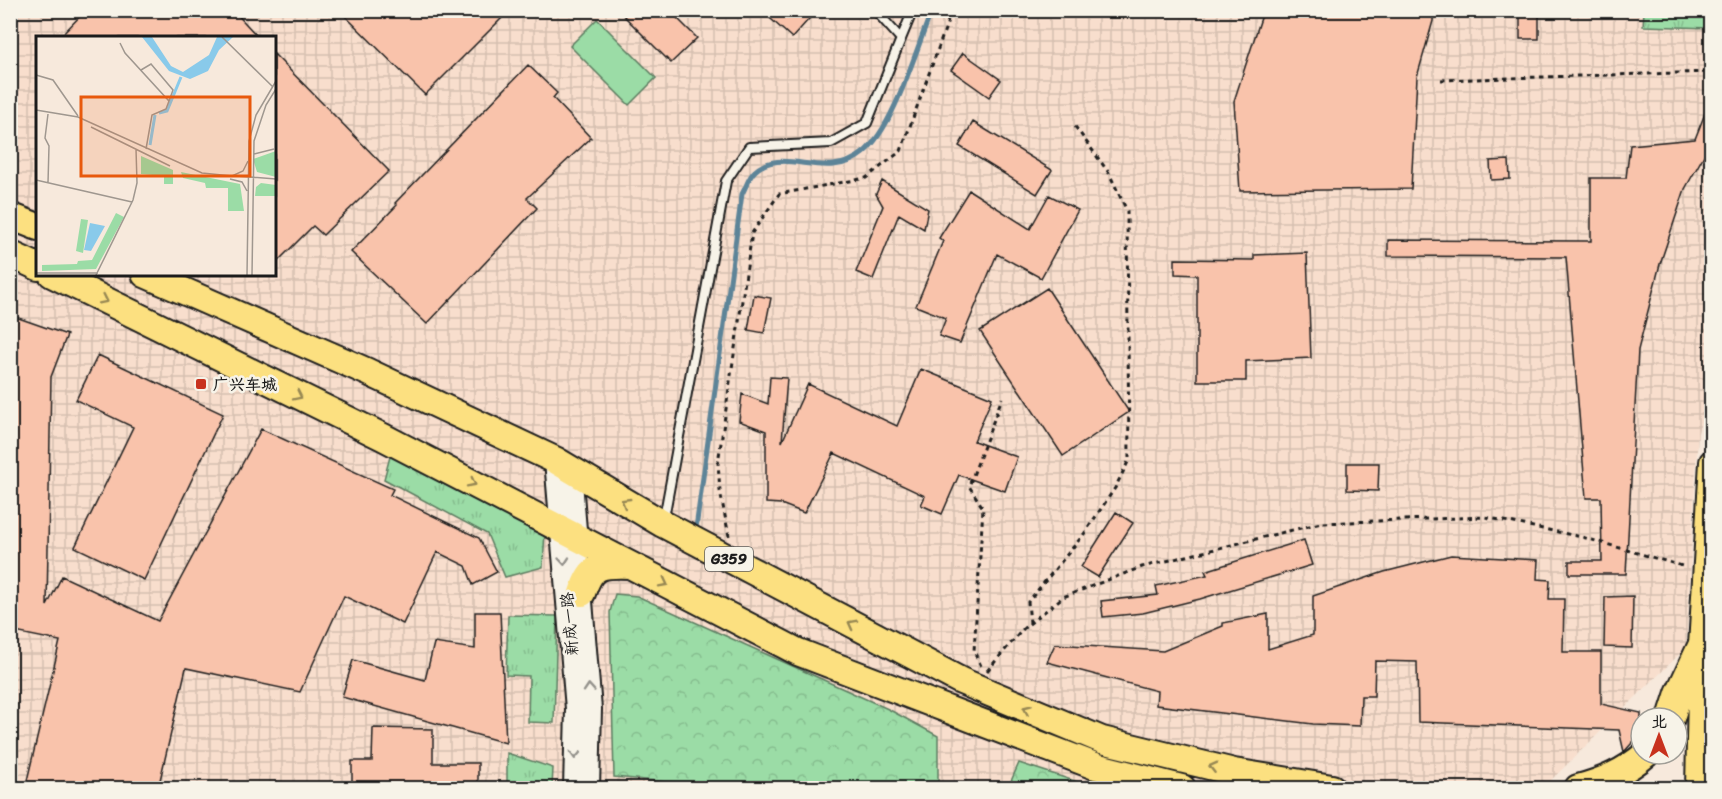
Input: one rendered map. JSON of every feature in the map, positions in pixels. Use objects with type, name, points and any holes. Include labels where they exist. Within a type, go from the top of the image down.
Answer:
[{"type":"highway","points":[[10,216],[36,226]]},
{"type":"highway","points":[[10,254],[36,266]]},
{"type":"highway","points":[[56,276],[383,437],[798,652],[1095,766],[1182,789]]},
{"type":"highway","name":"G359","points":[[151,276],[368,372],[563,465],[663,524],[961,681],[1102,740],[1234,772],[1332,789]]},
{"type":"highway","points":[[582,593],[588,576],[598,567],[630,565]]},
{"type":"highway","points":[[1675,706],[1701,646]]},
{"type":"highway","points":[[1578,789],[1605,780],[1631,766]]},
{"type":"main road","points":[[1698,789],[1701,646],[1712,462]]},
{"type":"street","name":"新成一路","points":[[563,465],[569,534],[576,709],[574,789]]},
{"type":"street","name":"新成一路","points":[[569,534],[582,593],[591,709],[589,789]]},
{"type":"lane","points":[[875,10],[901,39]]},
{"type":"lane","points":[[663,524],[726,181],[749,147],[831,143],[867,123],[913,10]]},
{"type":"path","points":[[734,562],[720,491],[718,463],[752,233],[779,194],[866,178],[900,151],[951,10]]},
{"type":"path","points":[[1441,80],[1712,72]]},
{"type":"path","points":[[1030,623],[1028,602],[1084,534],[1114,489],[1129,460],[1127,211],[1108,173],[1074,125]]},
{"type":"path","points":[[1002,398],[969,486],[983,508],[974,651],[985,673],[1030,623],[1063,597],[1142,567],[1321,523],[1485,517],[1582,537],[1706,573]]},
{"type":"shaded area","points":[[10,11],[1711,11],[1712,381],[1698,433],[1686,648],[1543,788],[11,788]]},
{"type":"green space","points":[[1644,11],[1711,11],[1711,28],[1643,26]]},
{"type":"green space","points":[[597,19],[656,78],[629,105],[570,46]]},
{"type":"green space","points":[[392,449],[545,530],[543,567],[505,577],[487,534],[384,479]]},
{"type":"green space","points":[[615,594],[637,596],[888,709],[938,736],[938,788],[729,788],[614,777],[610,612]]},
{"type":"green space","points":[[508,615],[557,616],[554,723],[528,722],[529,676],[506,675]]},
{"type":"green space","points":[[507,753],[553,768],[552,788],[507,788]]},
{"type":"green space","points":[[1019,763],[1096,788],[1008,788]]},
{"type":"building","points":[[86,10],[233,10],[257,36],[61,36]]},
{"type":"building","points":[[339,10],[510,10],[425,95]]},
{"type":"building","points":[[618,10],[669,10],[697,38],[671,63]]},
{"type":"building","points":[[761,10],[817,10],[792,38]]},
{"type":"building","points":[[1271,10],[1433,10],[1433,21],[1417,77],[1411,189],[1240,191],[1234,101],[1261,18]]},
{"type":"building","points":[[1520,10],[1539,10],[1539,39],[1520,39]]},
{"type":"building","points":[[963,53],[1001,80],[989,97],[951,70]]},
{"type":"building","points":[[276,56],[389,171],[323,235],[313,226],[276,263]]},
{"type":"building","points":[[528,65],[557,93],[553,98],[591,138],[527,198],[537,208],[427,324],[351,252]]},
{"type":"building","points":[[1711,98],[1712,141],[1685,189],[1660,264],[1638,350],[1626,574],[1569,574],[1569,561],[1602,561],[1601,498],[1586,498],[1566,257],[1388,256],[1388,240],[1591,241],[1591,178],[1626,178],[1630,145],[1695,139]]},
{"type":"building","points":[[973,122],[1052,170],[1037,194],[959,146]]},
{"type":"building","points":[[1509,160],[1510,179],[1491,180],[1490,161]]},
{"type":"building","points":[[882,181],[928,209],[924,229],[899,214],[873,279],[856,272],[883,206],[876,194]]},
{"type":"building","points":[[969,190],[1030,229],[1049,195],[1078,210],[1041,278],[997,254],[960,343],[939,336],[946,318],[916,306],[943,241],[939,238]]},
{"type":"building","points":[[1307,253],[1311,358],[1246,361],[1246,381],[1197,381],[1197,275],[1175,274],[1175,259],[1254,260],[1254,255]]},
{"type":"building","points":[[1047,288],[1129,412],[1063,456],[980,331]]},
{"type":"building","points":[[754,295],[771,298],[764,333],[748,330]]},
{"type":"building","points":[[10,315],[67,335],[51,377],[47,606],[62,576],[158,621],[261,429],[393,489],[390,495],[479,538],[497,572],[473,585],[466,566],[437,552],[403,624],[344,596],[300,692],[186,668],[158,789],[25,789],[60,641],[10,631]]},
{"type":"building","points":[[98,355],[223,414],[144,580],[75,547],[133,427],[76,400]]},
{"type":"building","points":[[921,369],[992,398],[974,441],[1017,457],[1005,491],[959,475],[942,514],[921,505],[925,496],[834,453],[804,513],[781,504],[766,503],[766,431],[739,421],[742,394],[768,404],[770,377],[787,378],[782,442],[808,384],[897,426]]},
{"type":"building","points":[[1347,463],[1379,463],[1378,491],[1347,490]]},
{"type":"building","points":[[1116,512],[1133,523],[1098,577],[1081,567]]},
{"type":"building","points":[[1304,540],[1312,565],[1200,599],[1143,613],[1103,617],[1101,601],[1158,595],[1156,586],[1207,575],[1205,571]]},
{"type":"building","points":[[1451,555],[1538,560],[1537,579],[1550,580],[1549,599],[1564,599],[1563,652],[1601,652],[1601,704],[1629,710],[1629,746],[1624,752],[1619,730],[1418,722],[1417,662],[1375,661],[1374,696],[1361,696],[1360,726],[1313,724],[1156,705],[1157,691],[1047,662],[1055,644],[1163,651],[1223,626],[1223,623],[1268,614],[1268,649],[1313,635],[1313,596],[1384,572]]},
{"type":"building","points":[[1633,596],[1632,648],[1604,647],[1605,597]]},
{"type":"building","points":[[475,612],[500,612],[506,743],[342,697],[353,660],[425,680],[434,643],[475,649]]},
{"type":"building","points":[[373,728],[433,729],[433,763],[478,763],[478,789],[352,789],[352,761],[372,761]]},
{"type":"waterway","points":[[696,528],[742,194],[753,173],[766,164],[778,161],[835,165],[849,161],[863,153],[885,126],[903,87],[932,10]]},
{"type":"place","name":"广兴车城","points":[[201,384]]}]
